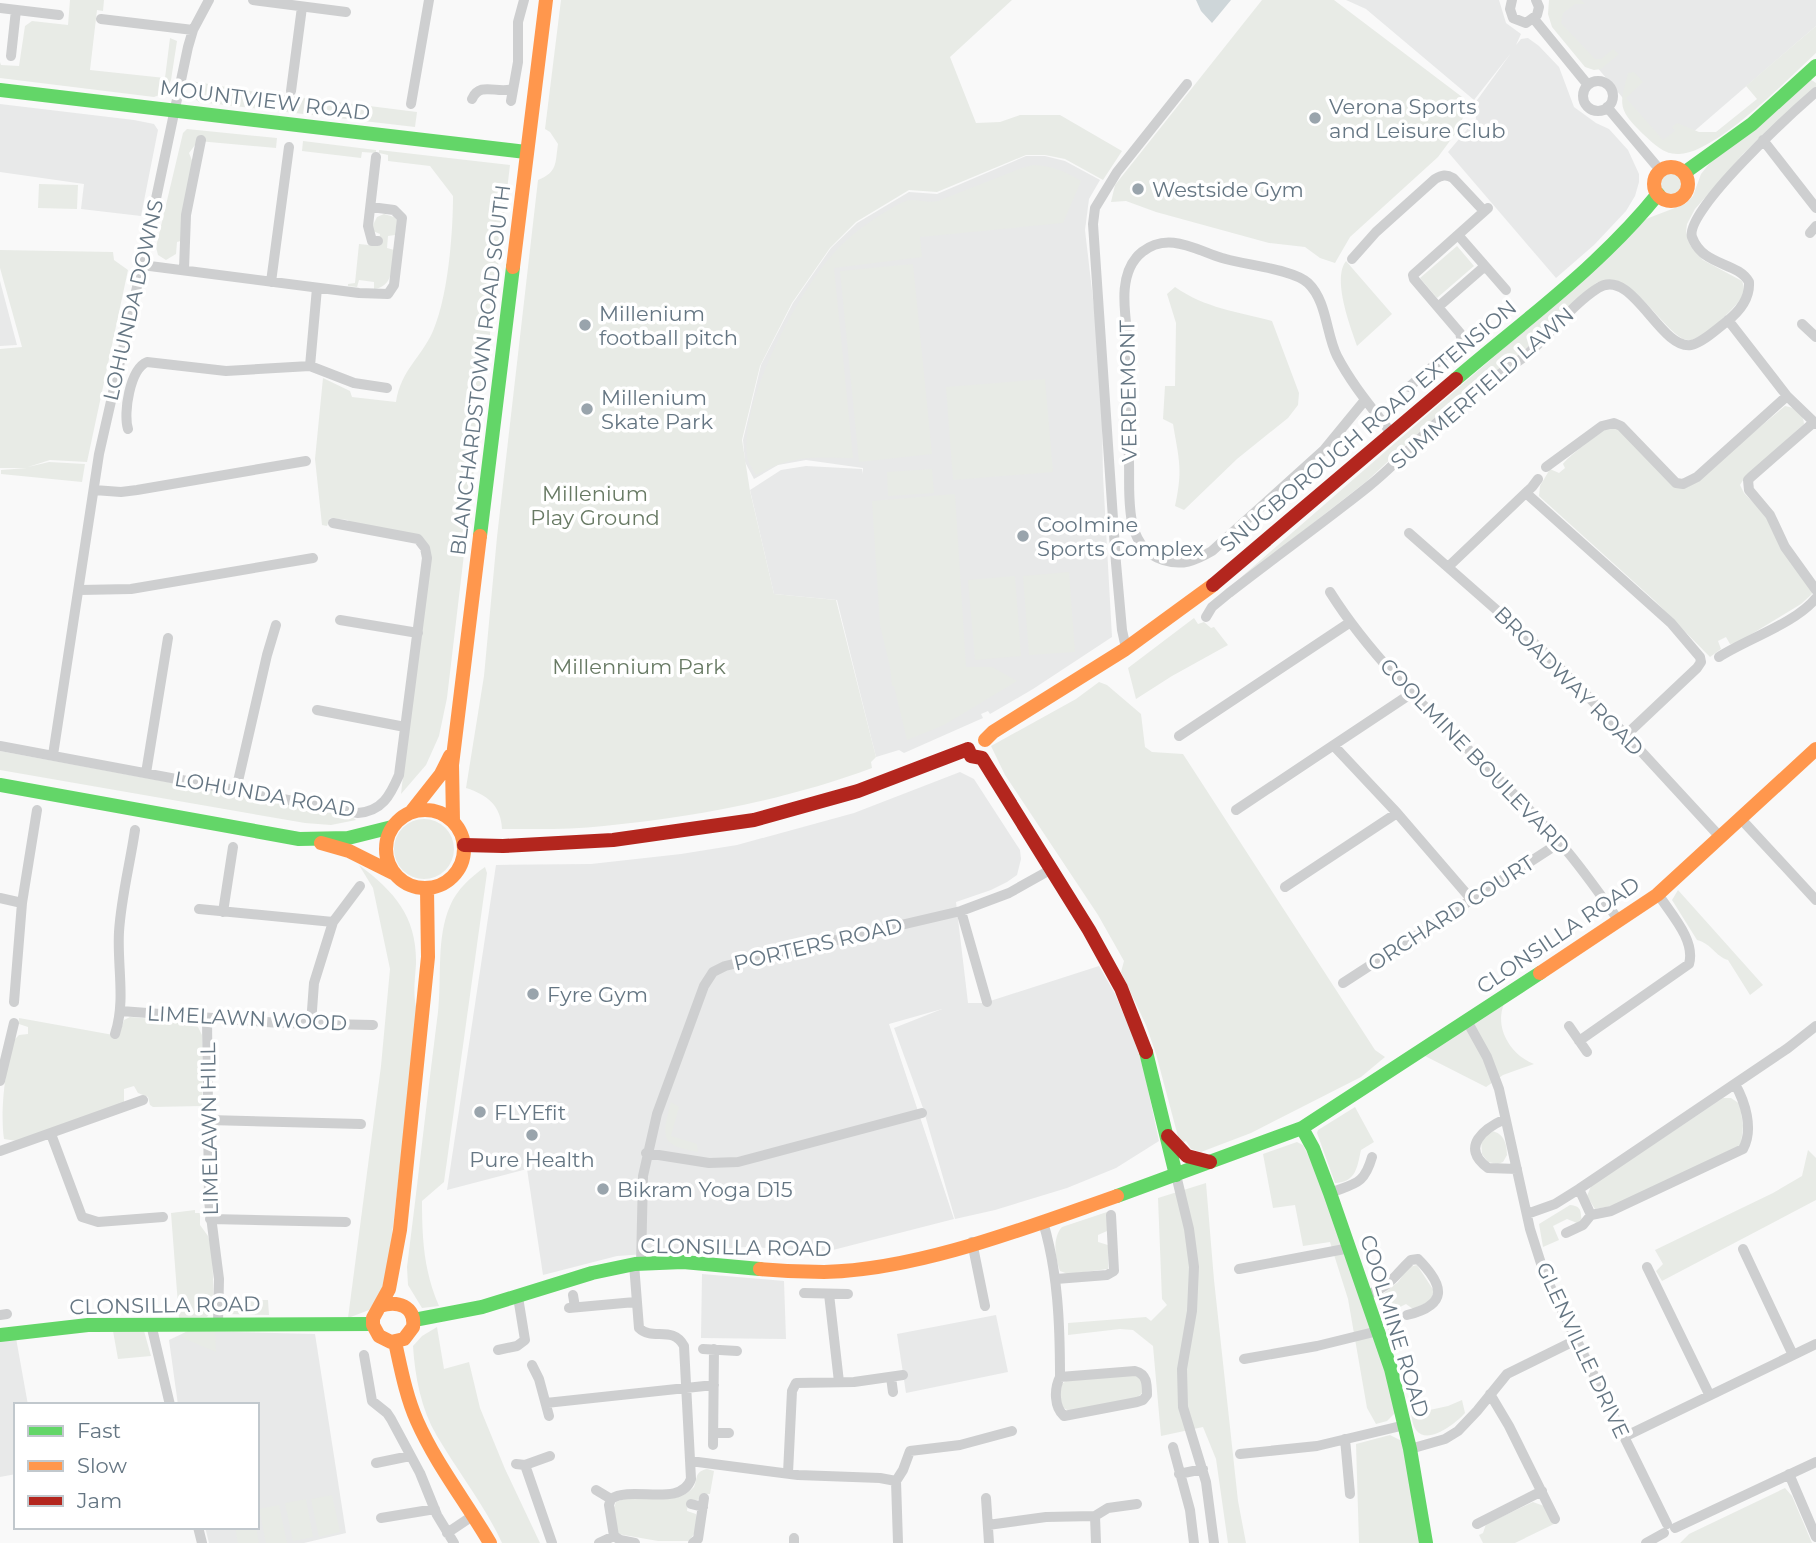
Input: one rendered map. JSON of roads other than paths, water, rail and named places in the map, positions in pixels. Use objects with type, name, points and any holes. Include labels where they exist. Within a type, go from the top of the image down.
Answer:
[{"type":"main road","name":"BLANCHARDSTOWN ROAD SOUTH","points":[[453,821],[452,771],[546,0]]},
{"type":"main road","points":[[1684,173],[1752,124],[1816,66]]},
{"type":"main road","name":"MOUNTVIEW ROAD","points":[[0,90],[526,152]]},
{"type":"main road","points":[[1670,167],[1684,173],[1687,178],[1686,190],[1679,198],[1668,200],[1658,194],[1654,185],[1660,170],[1670,167]]},
{"type":"main road","name":"SNUGBOROUGH ROAD EXTENSION","points":[[985,740],[993,732],[1126,648],[1199,596],[1580,275],[1634,222],[1658,194]]},
{"type":"main road","points":[[982,758],[988,751],[985,740],[975,738],[968,744],[971,756],[982,758],[1098,945],[1130,1008],[1148,1056],[1176,1175]]},
{"type":"main road","name":"BLANCHARDSTOWN ROAD SOUTH","points":[[411,812],[441,774],[455,745]]},
{"type":"main road","points":[[464,845],[503,846],[613,840],[754,820],[858,790],[968,749]]},
{"type":"main road","name":"CLONSILLA ROAD","points":[[414,1320],[464,1312],[571,1280],[637,1264],[711,1264],[825,1272],[881,1264],[1043,1222],[1273,1141],[1302,1128],[1658,894],[1816,750]]},
{"type":"main road","points":[[0,785],[310,840],[349,851],[393,873]]},
{"type":"main road","points":[[434,811],[453,821],[464,845],[462,863],[456,873],[448,881],[427,889],[402,882],[387,862],[387,837],[392,827],[411,812],[434,811]]},
{"type":"main road","points":[[310,840],[348,838],[392,827]]},
{"type":"main road","points":[[397,1251],[398,1286],[404,1304],[413,1314],[414,1327],[407,1337],[395,1342],[383,1340],[374,1330],[373,1317],[389,1289],[397,1251],[428,957],[427,889]]},
{"type":"main road","name":"COOLMINE ROAD","points":[[1302,1128],[1331,1193],[1391,1369],[1410,1449],[1426,1543]]},
{"type":"main road","points":[[1167,1135],[1187,1156],[1210,1162]]},
{"type":"main road","points":[[380,1306],[392,1301],[404,1304]]},
{"type":"main road","name":"CLONSILLA ROAD","points":[[0,1335],[88,1325],[373,1324]]},
{"type":"main road","points":[[395,1342],[404,1385],[417,1421],[489,1543]]},
{"type":"street","name":"LOHUNDA DOWNS","points":[[53,755],[107,417],[193,30],[209,0]]},
{"type":"street","points":[[253,0],[346,12]]},
{"type":"street","points":[[411,104],[429,0]]},
{"type":"street","points":[[511,101],[518,62],[518,22],[524,0]]},
{"type":"street","points":[[1513,0],[1510,9],[1513,18],[1521,23],[1534,19]]},
{"type":"street","points":[[1534,19],[1539,7],[1536,0]]},
{"type":"street","points":[[291,91],[302,6]]},
{"type":"street","points":[[0,8],[59,15]]},
{"type":"street","points":[[11,56],[16,10]]},
{"type":"street","points":[[101,19],[193,30]]},
{"type":"street","points":[[1534,19],[1588,85]]},
{"type":"street","points":[[1598,81],[1608,85],[1612,97],[1607,107],[1597,111],[1585,104],[1583,95],[1588,85],[1598,81]]},
{"type":"street","points":[[1126,648],[1116,562],[1093,224],[1095,208],[1117,172],[1188,84]]},
{"type":"street","points":[[472,99],[475,93],[482,89],[512,89]]},
{"type":"street","points":[[1816,92],[1763,141],[1698,215],[1691,230],[1697,245],[1708,257],[1743,274],[1749,282],[1746,300],[1728,320],[1787,396],[1815,423],[1751,477],[1748,486],[1770,515],[1790,556],[1816,590]]},
{"type":"street","points":[[1607,107],[1660,170]]},
{"type":"street","points":[[184,269],[186,215],[194,153],[201,140]]},
{"type":"street","points":[[1763,141],[1816,208]]},
{"type":"street","points":[[271,282],[289,146]]},
{"type":"street","points":[[376,157],[368,226],[372,241],[378,241]]},
{"type":"street","points":[[1352,259],[1376,232],[1442,175],[1453,178],[1486,210],[1413,275],[1460,333],[1462,341],[1409,387]]},
{"type":"street","points":[[142,265],[383,295],[392,291],[394,285],[402,218],[394,210],[370,207]]},
{"type":"street","points":[[1458,235],[1506,290]]},
{"type":"street","name":"VERDEMONT","points":[[1365,400],[1324,450],[1212,551],[1180,564],[1152,556],[1141,546],[1134,531],[1128,498],[1126,402],[1130,362],[1124,286],[1129,268],[1144,250],[1169,242],[1189,245],[1242,264],[1296,275],[1309,284],[1316,294],[1336,354],[1365,400],[1392,434]]},
{"type":"street","points":[[1438,307],[1485,266]]},
{"type":"street","name":"SUMMERFIELD LAWN","points":[[1206,617],[1212,607],[1243,582],[1366,489],[1450,410],[1529,352],[1585,298],[1604,284],[1611,284],[1634,298],[1664,330],[1685,345],[1697,343],[1728,320]]},
{"type":"street","points":[[310,366],[317,288]]},
{"type":"street","points":[[1802,324],[1816,337]]},
{"type":"street","points":[[128,429],[125,415],[134,375],[147,362],[226,372],[310,366],[355,383],[387,388]]},
{"type":"street","points":[[1546,467],[1602,426],[1614,423],[1676,482],[1683,484],[1697,477],[1787,396]]},
{"type":"street","points":[[94,490],[141,490],[306,461]]},
{"type":"street","points":[[1448,567],[1538,479]]},
{"type":"street","points":[[1526,493],[1671,624],[1694,648],[1701,662],[1626,735]]},
{"type":"street","name":"LOHUNDA ROAD","points":[[0,746],[358,813],[369,812],[380,806],[391,793],[399,775],[427,558],[425,548],[418,539],[333,523]]},
{"type":"street","name":"BROADWAY ROAD","points":[[1409,533],[1542,650],[1626,735],[1721,838]]},
{"type":"street","points":[[80,590],[131,589],[313,558]]},
{"type":"street","name":"COOLMINE BOULEVARD","points":[[1330,592],[1349,623],[1412,694],[1559,843],[1619,921]]},
{"type":"street","points":[[1719,657],[1773,628],[1810,605],[1816,598]]},
{"type":"street","points":[[340,620],[418,633]]},
{"type":"street","points":[[1179,736],[1349,623]]},
{"type":"street","points":[[236,789],[276,625]]},
{"type":"street","points":[[146,773],[168,638]]},
{"type":"street","points":[[1236,810],[1412,694]]},
{"type":"street","points":[[317,710],[405,727]]},
{"type":"street","points":[[1334,746],[1397,813],[1471,900]]},
{"type":"street","points":[[14,1002],[22,903],[37,810]]},
{"type":"street","points":[[1285,887],[1397,813]]},
{"type":"street","points":[[1741,819],[1816,900]]},
{"type":"street","points":[[115,1034],[121,1011],[119,934],[135,830]]},
{"type":"street","name":"ORCHARD COURT","points":[[1343,983],[1559,843]]},
{"type":"street","points":[[223,912],[233,847]]},
{"type":"street","name":"PORTERS ROAD","points":[[686,1387],[682,1342],[671,1334],[642,1331],[637,1322],[637,1264],[646,1153],[676,1060],[704,986],[713,972],[724,966],[961,911],[1000,897],[1050,870]]},
{"type":"street","points":[[311,1024],[314,983],[333,922],[360,886]]},
{"type":"street","points":[[1579,1041],[1689,964],[1691,953],[1688,940],[1658,894]]},
{"type":"street","points":[[0,898],[22,903]]},
{"type":"street","points":[[199,909],[333,922]]},
{"type":"street","points":[[961,911],[987,1002]]},
{"type":"street","name":"LIMELAWN WOOD","points":[[121,1011],[311,1024],[373,1025]]},
{"type":"street","name":"LIMELAWN HILL","points":[[207,1018],[210,1219],[219,1279],[218,1324]]},
{"type":"street","name":"GLENVILLE DRIVE","points":[[1467,1021],[1491,1067],[1545,1276],[1669,1528]]},
{"type":"street","points":[[0,1081],[13,1023]]},
{"type":"street","points":[[1569,1026],[1587,1052]]},
{"type":"street","points":[[1527,1214],[1555,1204],[1813,1029]]},
{"type":"street","points":[[1566,1233],[1583,1226],[1591,1216],[1611,1212],[1743,1149],[1746,1139],[1746,1114],[1744,1099],[1735,1084]]},
{"type":"street","points":[[0,1151],[51,1135],[138,1101],[130,1091]]},
{"type":"street","points":[[646,1153],[701,1162],[738,1162],[922,1113]]},
{"type":"street","points":[[1505,1119],[1485,1129],[1479,1136],[1477,1153],[1488,1168],[1517,1169]]},
{"type":"street","points":[[208,1120],[360,1124]]},
{"type":"street","points":[[51,1135],[82,1217],[98,1222],[163,1217]]},
{"type":"street","points":[[1331,1193],[1360,1181],[1368,1170],[1372,1157]]},
{"type":"street","points":[[1176,1175],[1189,1229],[1194,1267],[1192,1311],[1182,1369],[1183,1407],[1203,1469],[1214,1543]]},
{"type":"street","points":[[1578,1189],[1591,1216]]},
{"type":"street","points":[[1056,1279],[1107,1275],[1114,1271],[1111,1215]]},
{"type":"street","points":[[210,1219],[346,1222]]},
{"type":"street","points":[[1043,1222],[1051,1247],[1056,1279],[1060,1377],[1056,1392],[1059,1411],[1064,1416],[1137,1402],[1147,1395],[1146,1378],[1135,1371],[1060,1377]]},
{"type":"street","points":[[972,1242],[985,1306]]},
{"type":"street","points":[[1239,1269],[1350,1248]]},
{"type":"street","points":[[1743,1249],[1793,1354]]},
{"type":"street","points":[[1367,1295],[1395,1280],[1411,1260],[1418,1259],[1432,1278],[1439,1297],[1432,1305],[1407,1315]]},
{"type":"street","points":[[1647,1267],[1709,1394]]},
{"type":"street","points":[[804,1293],[848,1294]]},
{"type":"street","points":[[829,1294],[839,1382]]},
{"type":"street","points":[[573,1295],[572,1307],[635,1302]]},
{"type":"street","points":[[498,1350],[517,1346],[525,1340],[518,1297]]},
{"type":"street","points":[[151,1324],[170,1403]]},
{"type":"street","points":[[1244,1359],[1317,1346],[1378,1331]]},
{"type":"street","points":[[1410,1449],[1445,1439],[1458,1431],[1501,1380],[1512,1371],[1576,1340]]},
{"type":"street","points":[[1624,1437],[1816,1344]]},
{"type":"street","points":[[713,1445],[714,1385],[708,1349],[737,1351]]},
{"type":"street","points":[[364,1355],[372,1401],[387,1413],[454,1543]]},
{"type":"street","points":[[532,1365],[539,1379],[549,1416]]},
{"type":"street","points":[[788,1473],[794,1385],[800,1382],[839,1382],[903,1376]]},
{"type":"street","points":[[891,1377],[893,1392]]},
{"type":"street","points":[[546,1404],[714,1385]]},
{"type":"street","points":[[635,1543],[614,1536],[609,1505],[611,1499],[621,1494],[660,1494],[684,1489],[691,1479],[686,1387]]},
{"type":"street","points":[[1490,1394],[1555,1519]]},
{"type":"street","points":[[1240,1454],[1298,1448],[1405,1425]]},
{"type":"street","points":[[898,1543],[895,1481],[903,1470],[910,1451],[960,1445],[1012,1432]]},
{"type":"street","points":[[713,1433],[729,1433]]},
{"type":"street","points":[[1345,1439],[1350,1494]]},
{"type":"street","points":[[1173,1447],[1190,1510],[1194,1543]]},
{"type":"street","points":[[376,1463],[410,1456]]},
{"type":"street","points":[[550,1456],[520,1464],[552,1543]]},
{"type":"street","points":[[690,1461],[788,1473],[895,1481]]},
{"type":"street","points":[[1646,1543],[1669,1528],[1816,1462]]},
{"type":"street","points":[[1179,1474],[1203,1469]]},
{"type":"street","points":[[1789,1474],[1816,1537]]},
{"type":"street","points":[[596,1490],[611,1499]]},
{"type":"street","points":[[1477,1524],[1542,1491]]},
{"type":"street","points":[[986,1498],[989,1543]]},
{"type":"street","points":[[691,1504],[703,1503],[696,1542]]},
{"type":"street","points":[[988,1525],[1042,1517],[1095,1516],[1108,1508],[1137,1504]]},
{"type":"street","points":[[381,1518],[435,1509]]},
{"type":"street","points":[[447,1533],[474,1515]]},
{"type":"street","points":[[1095,1516],[1096,1543]]},
{"type":"street","points":[[599,1543],[614,1536]]},
{"type":"place","name":"Verona Sports and Leisure Club","points":[[1315,118]]},
{"type":"place","name":"Westside Gym","points":[[1138,189]]},
{"type":"place","name":"Millenium football pitch","points":[[585,325]]},
{"type":"place","name":"Millenium Skate Park","points":[[587,409]]},
{"type":"place","name":"Coolmine Sports Complex","points":[[1023,536]]},
{"type":"place","name":"Fyre Gym","points":[[533,994]]},
{"type":"place","name":"FLYEfit","points":[[480,1112]]},
{"type":"place","name":"Pure Health","points":[[532,1135]]},
{"type":"place","name":"Bikram Yoga D15","points":[[603,1189]]},
{"type":"park label","name":"Millenium Play Ground","points":[[595,505]]},
{"type":"park label","name":"Millennium Park","points":[[639,666]]}]
